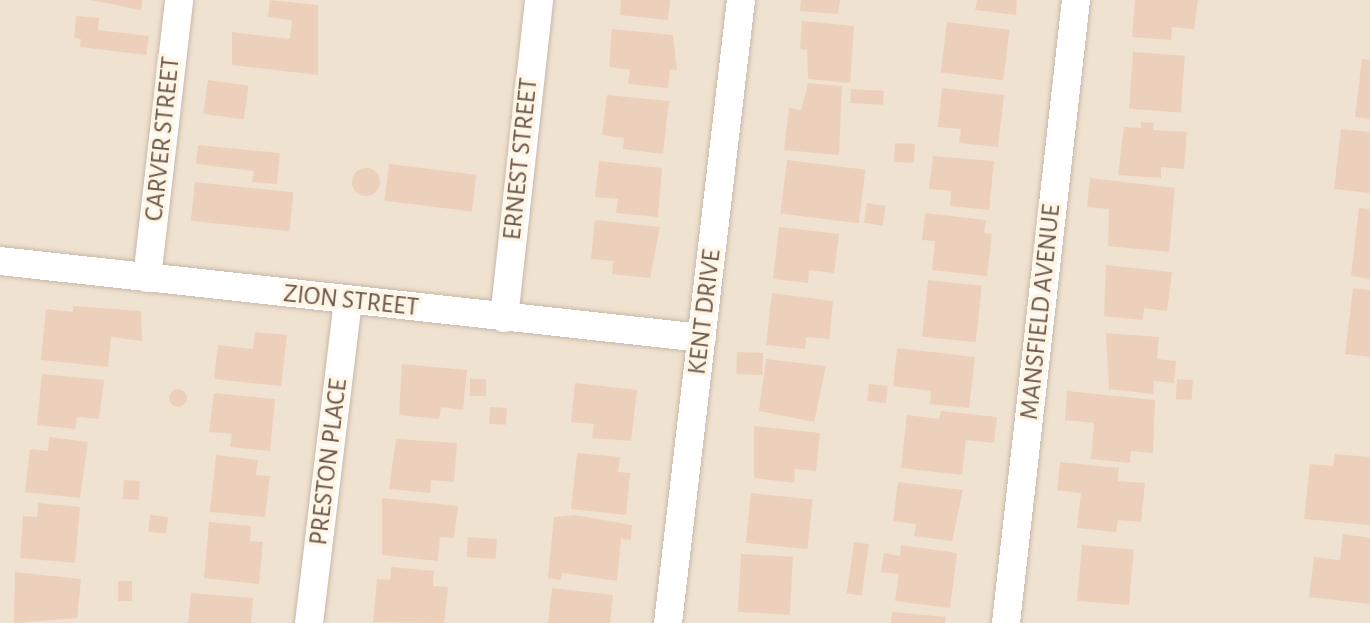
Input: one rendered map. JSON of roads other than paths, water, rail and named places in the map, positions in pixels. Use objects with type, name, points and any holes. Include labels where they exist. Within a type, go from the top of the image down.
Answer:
[{"type":"street","name":"CARVER STREET","points":[[147,278],[179,0]]},
{"type":"street","name":"ERNEST STREET","points":[[504,318],[538,0]]},
{"type":"street","name":"KENT DRIVE","points":[[668,623],[741,0]]},
{"type":"street","name":"MANSFIELD AVENUE","points":[[1006,623],[1076,0]]},
{"type":"street","name":"ZION STREET","points":[[0,261],[348,302],[702,338]]},
{"type":"street","name":"PRESTON PLACE","points":[[309,623],[348,302]]}]
